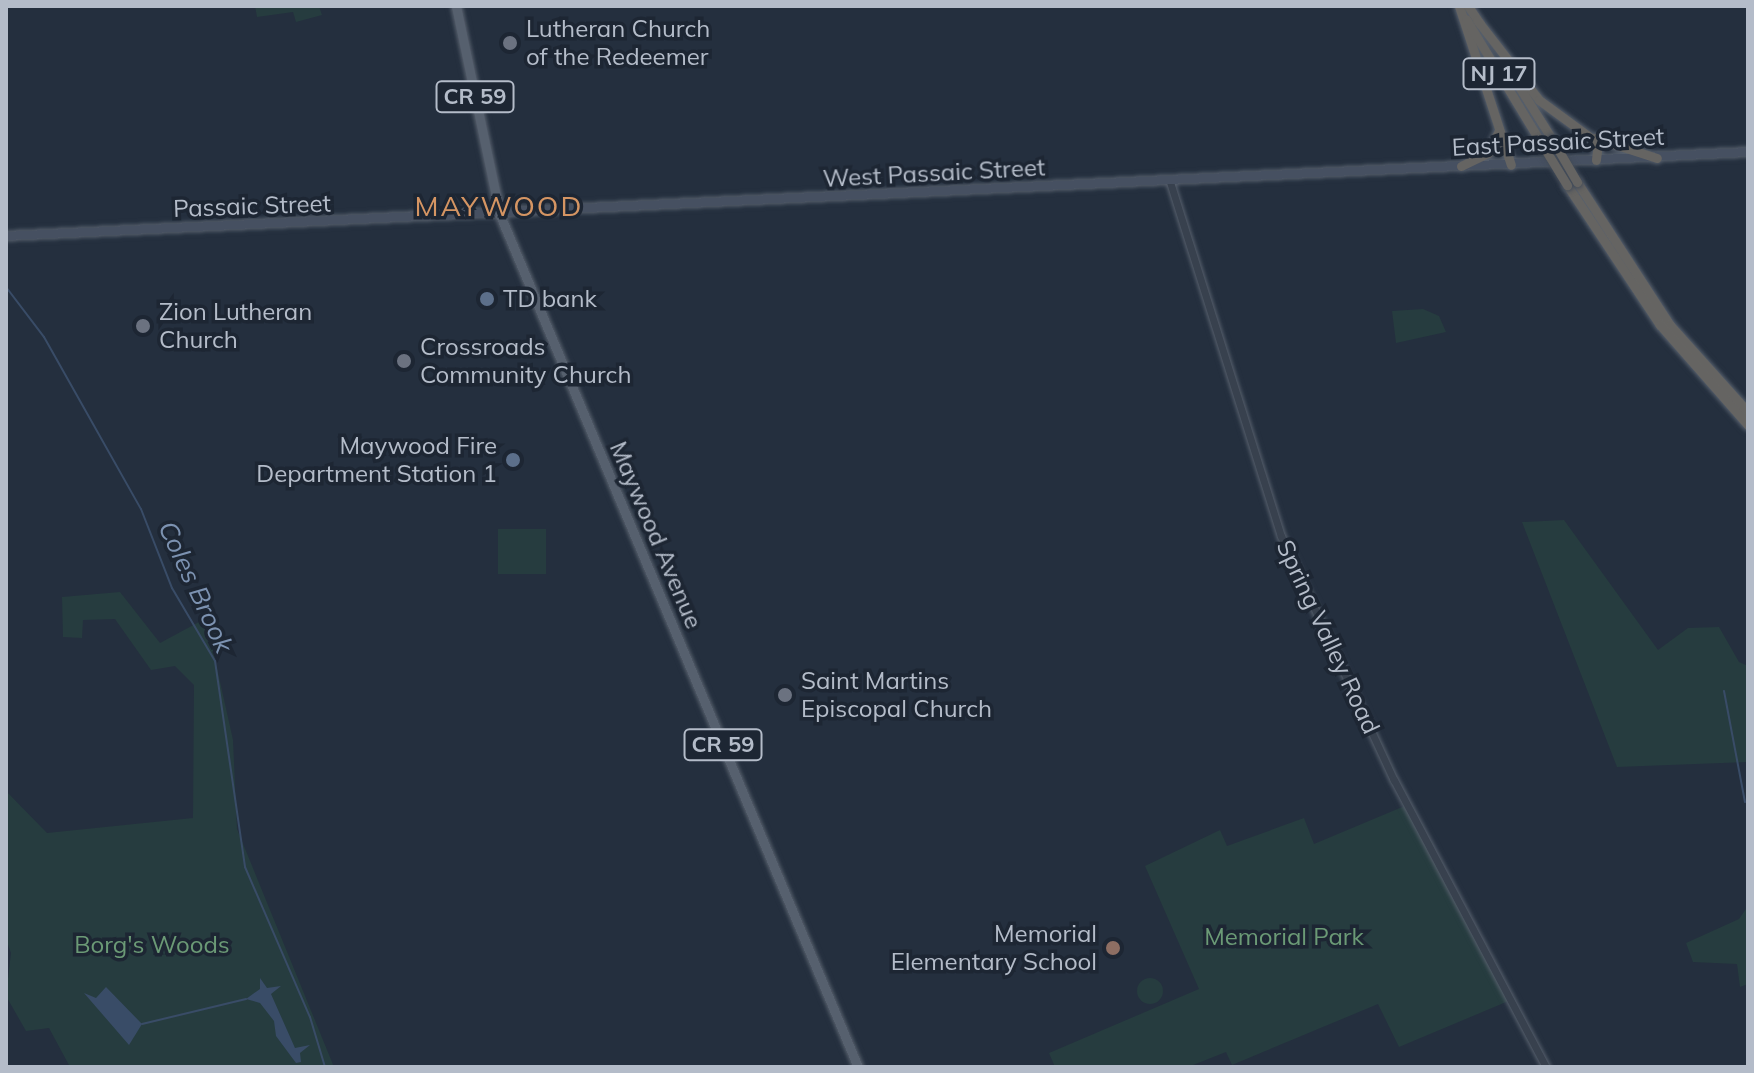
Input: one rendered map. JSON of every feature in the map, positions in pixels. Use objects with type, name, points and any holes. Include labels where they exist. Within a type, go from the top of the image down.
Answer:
[{"type":"highway","name":"NJ 17","points":[[1458,6],[1540,141],[1572,184],[1644,296],[1748,425]]},
{"type":"highway","points":[[1458,6],[1500,123],[1511,165]]},
{"type":"highway","name":"NJ 17","points":[[1468,6],[1552,139],[1572,184]]},
{"type":"highway","points":[[1477,20],[1539,100],[1598,143],[1596,160]]},
{"type":"highway","points":[[1461,166],[1495,145],[1500,123]]},
{"type":"highway","points":[[1591,136],[1657,158]]},
{"type":"highway","name":"NJ 17","points":[[1665,325],[1748,412]]},
{"type":"main road","name":"Maywood Avenue","points":[[456,6],[500,215],[858,1067]]},
{"type":"main road","name":"East Passaic Street","points":[[1370,171],[1748,152]]},
{"type":"main road","name":"West Passaic Street","points":[[500,215],[1370,171]]},
{"type":"main road","name":"Passaic Street","points":[[6,236],[500,215]]},
{"type":"street","name":"Spring Valley Road","points":[[1170,182],[1281,536],[1394,780],[1546,1067]]},
{"type":"green space","points":[[255,6],[319,6],[322,15],[296,22],[293,12],[257,17]]},
{"type":"green space","points":[[1423,309],[1439,316],[1446,332],[1396,343],[1392,311]]},
{"type":"green space","points":[[1564,520],[1658,650],[1688,628],[1719,627],[1739,662],[1748,666],[1748,762],[1617,767],[1522,522]]},
{"type":"green space","points":[[498,529],[546,529],[546,574],[498,574]]},
{"type":"green space","name":"Borg's Woods","points":[[120,592],[160,643],[199,622],[209,632],[233,740],[237,829],[334,1067],[70,1067],[49,1028],[26,1031],[6,996],[11,953],[6,939],[6,791],[47,833],[193,818],[194,685],[175,666],[151,670],[115,619],[83,620],[82,638],[63,637],[62,597]]},
{"type":"green space","name":"Memorial Park","points":[[1407,805],[1511,1000],[1399,1047],[1378,1004],[1232,1065],[1226,1052],[1188,1067],[1055,1067],[1049,1053],[1199,989],[1145,866],[1220,830],[1227,846],[1304,818],[1314,844]]},
{"type":"green space","points":[[1748,906],[1748,984],[1740,987],[1737,964],[1693,962],[1686,943],[1739,919]]},
{"type":"green space","points":[[1150,978],[1159,982],[1163,991],[1159,1000],[1150,1004],[1141,1000],[1137,991],[1141,982]]},
{"type":"water","points":[[260,978],[267,988],[281,986],[271,994],[295,1048],[310,1045],[300,1053],[301,1062],[296,1063],[276,1036],[274,1021],[260,1003],[246,999],[260,989]]},
{"type":"water","points":[[106,987],[142,1024],[129,1045],[84,993],[96,998]]},
{"type":"waterway","name":"Coles Brook","points":[[6,287],[44,337],[141,509],[172,588],[215,661],[245,867],[310,1017],[325,1067]]},
{"type":"waterway","points":[[1724,691],[1745,802]]},
{"type":"waterway","points":[[142,1024],[246,999]]},
{"type":"place","name":"Lutheran Church of the Redeemer","points":[[510,43]]},
{"type":"place","name":"TD bank","points":[[487,299]]},
{"type":"place","name":"Zion Lutheran Church","points":[[143,326]]},
{"type":"place","name":"Crossroads Community Church","points":[[404,361]]},
{"type":"place","name":"Maywood Fire Department Station 1","points":[[513,460]]},
{"type":"place","name":"Saint Martins Episcopal Church","points":[[785,695]]},
{"type":"place","name":"Memorial Elementary School","points":[[1113,948]]},
{"type":"district","name":"MAYWOOD","points":[[499,206]]}]
